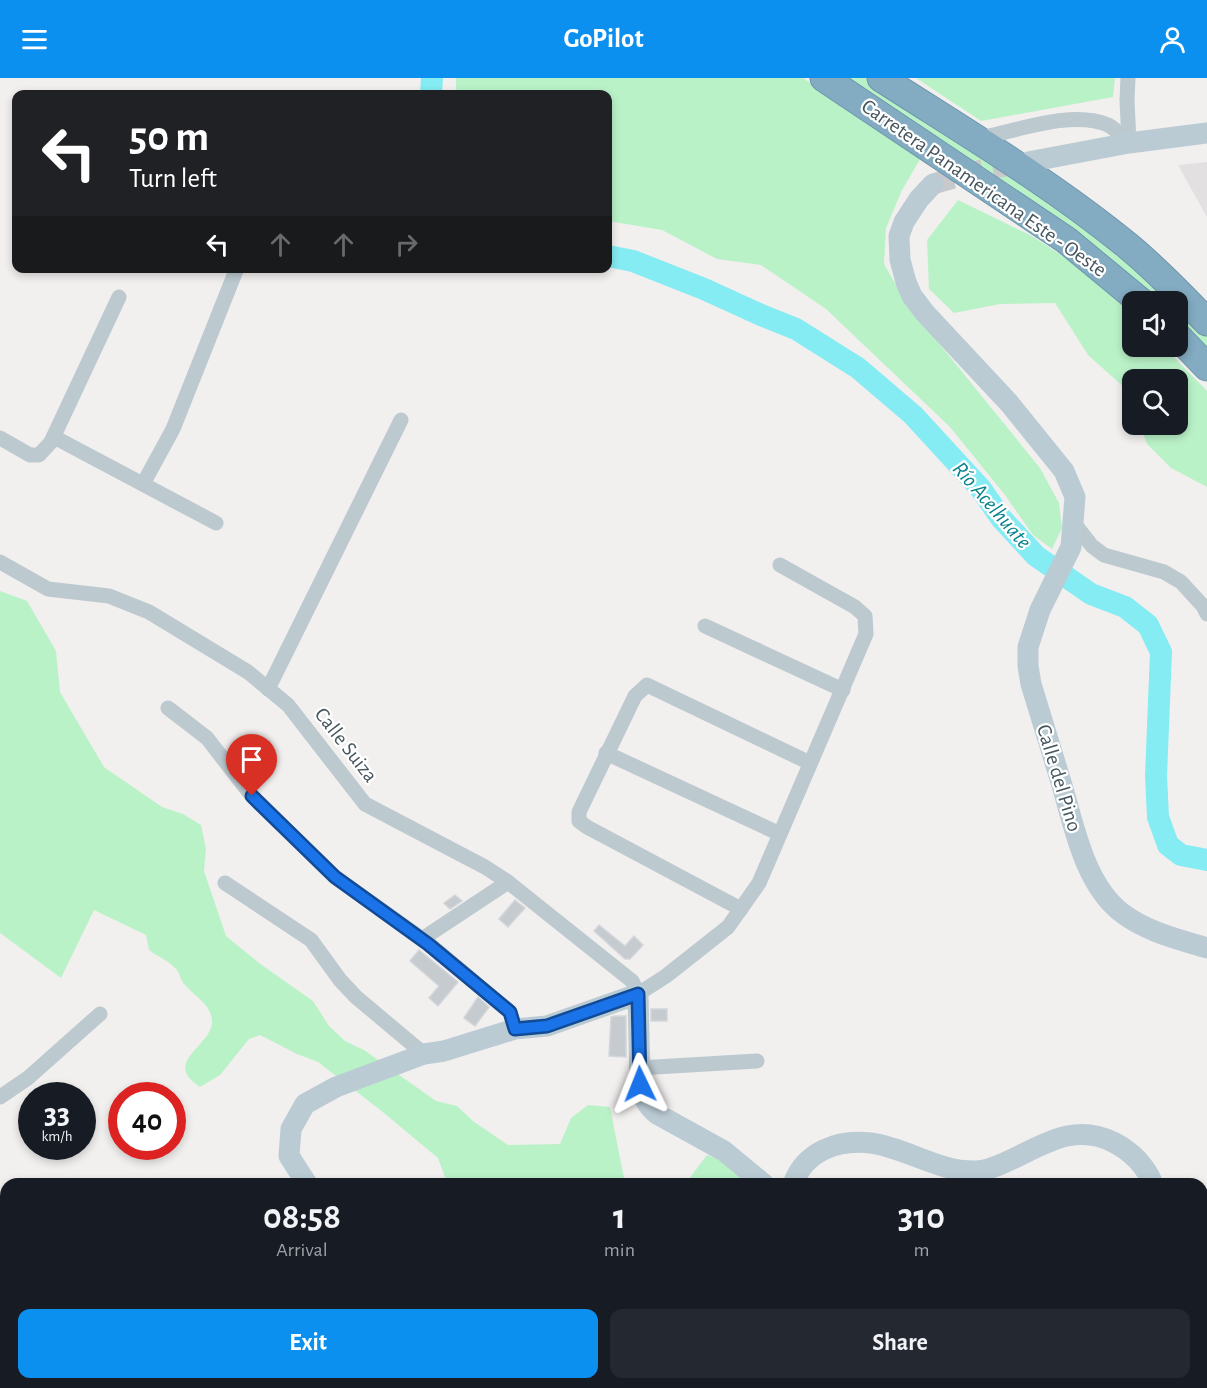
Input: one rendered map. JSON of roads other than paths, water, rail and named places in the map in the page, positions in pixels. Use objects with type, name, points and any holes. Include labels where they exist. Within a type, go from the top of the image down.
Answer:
[{"type":"highway","name":"Carretera Panamericana Este - Oeste","points":[[824,78],[1066,240],[1128,291]]},
{"type":"highway","name":"Carretera Panamericana Este - Oeste","points":[[881,78],[1071,202],[1148,264],[1207,322]]},
{"type":"highway","points":[[1188,348],[1207,368]]},
{"type":"main road","points":[[1028,162],[1129,143],[1207,133]]},
{"type":"main road","name":"Calle del Pino","points":[[933,184],[919,199],[904,222],[899,236],[900,260],[912,296],[925,314],[1009,403],[1064,471],[1076,497],[1071,548],[1040,609],[1028,647],[1028,666],[1031,684],[1078,841],[1092,874],[1110,902],[1138,924],[1207,948]]},
{"type":"main road","points":[[303,1178],[290,1156],[291,1129],[305,1104],[336,1087],[424,1054],[444,1051],[515,1029],[547,1026],[638,994],[639,1068],[643,1097],[648,1107],[724,1151],[757,1178]]},
{"type":"main road","points":[[797,1178],[808,1160],[829,1147],[843,1144],[872,1143],[947,1168],[977,1171],[1003,1164],[1060,1137],[1073,1134],[1095,1135],[1122,1146],[1139,1162],[1149,1178]]},
{"type":"street","points":[[1128,78],[1129,143]]},
{"type":"street","points":[[975,140],[1046,123],[1085,120],[1111,126],[1129,143]]},
{"type":"street","points":[[143,484],[173,429],[235,273]]},
{"type":"street","points":[[0,438],[30,455],[39,455],[54,437],[119,297]]},
{"type":"street","points":[[268,689],[401,420]]},
{"type":"street","points":[[54,437],[216,523]]},
{"type":"street","points":[[1074,524],[1092,546],[1104,555],[1164,572],[1181,582],[1203,606],[1207,614]]},
{"type":"street","name":"Calle Suiza","points":[[0,562],[48,589],[109,596],[149,612],[248,672],[288,705],[365,804],[465,856],[508,882],[632,981],[638,994]]},
{"type":"street","points":[[638,994],[666,976],[728,927],[759,883],[866,634],[865,616],[855,607],[780,565]]},
{"type":"street","points":[[705,626],[843,690]]},
{"type":"street","points":[[741,909],[587,828],[579,821],[579,812],[606,753],[635,696],[647,685],[810,763]]},
{"type":"street","points":[[168,708],[207,738],[252,796],[335,877],[422,939],[510,1012],[515,1029]]},
{"type":"street","points":[[606,753],[780,834]]},
{"type":"street","points":[[422,939],[508,882]]},
{"type":"street","points":[[225,883],[311,940],[340,980],[356,997],[424,1054]]},
{"type":"street","points":[[0,1097],[28,1078],[100,1014]]},
{"type":"street","points":[[639,1068],[757,1061]]},
{"type":"waterway","name":"Río Acelhuate","points":[[431,90],[432,78]]},
{"type":"waterway","name":"Río Acelhuate","points":[[612,257],[633,261],[796,329],[858,368],[913,415],[981,489],[1001,518],[1036,556],[1091,594],[1125,607],[1148,625],[1161,652],[1156,776],[1158,817],[1168,845],[1181,855],[1207,860]]},
{"type":"tunnel","points":[[933,184],[985,169],[1024,163]]}]
